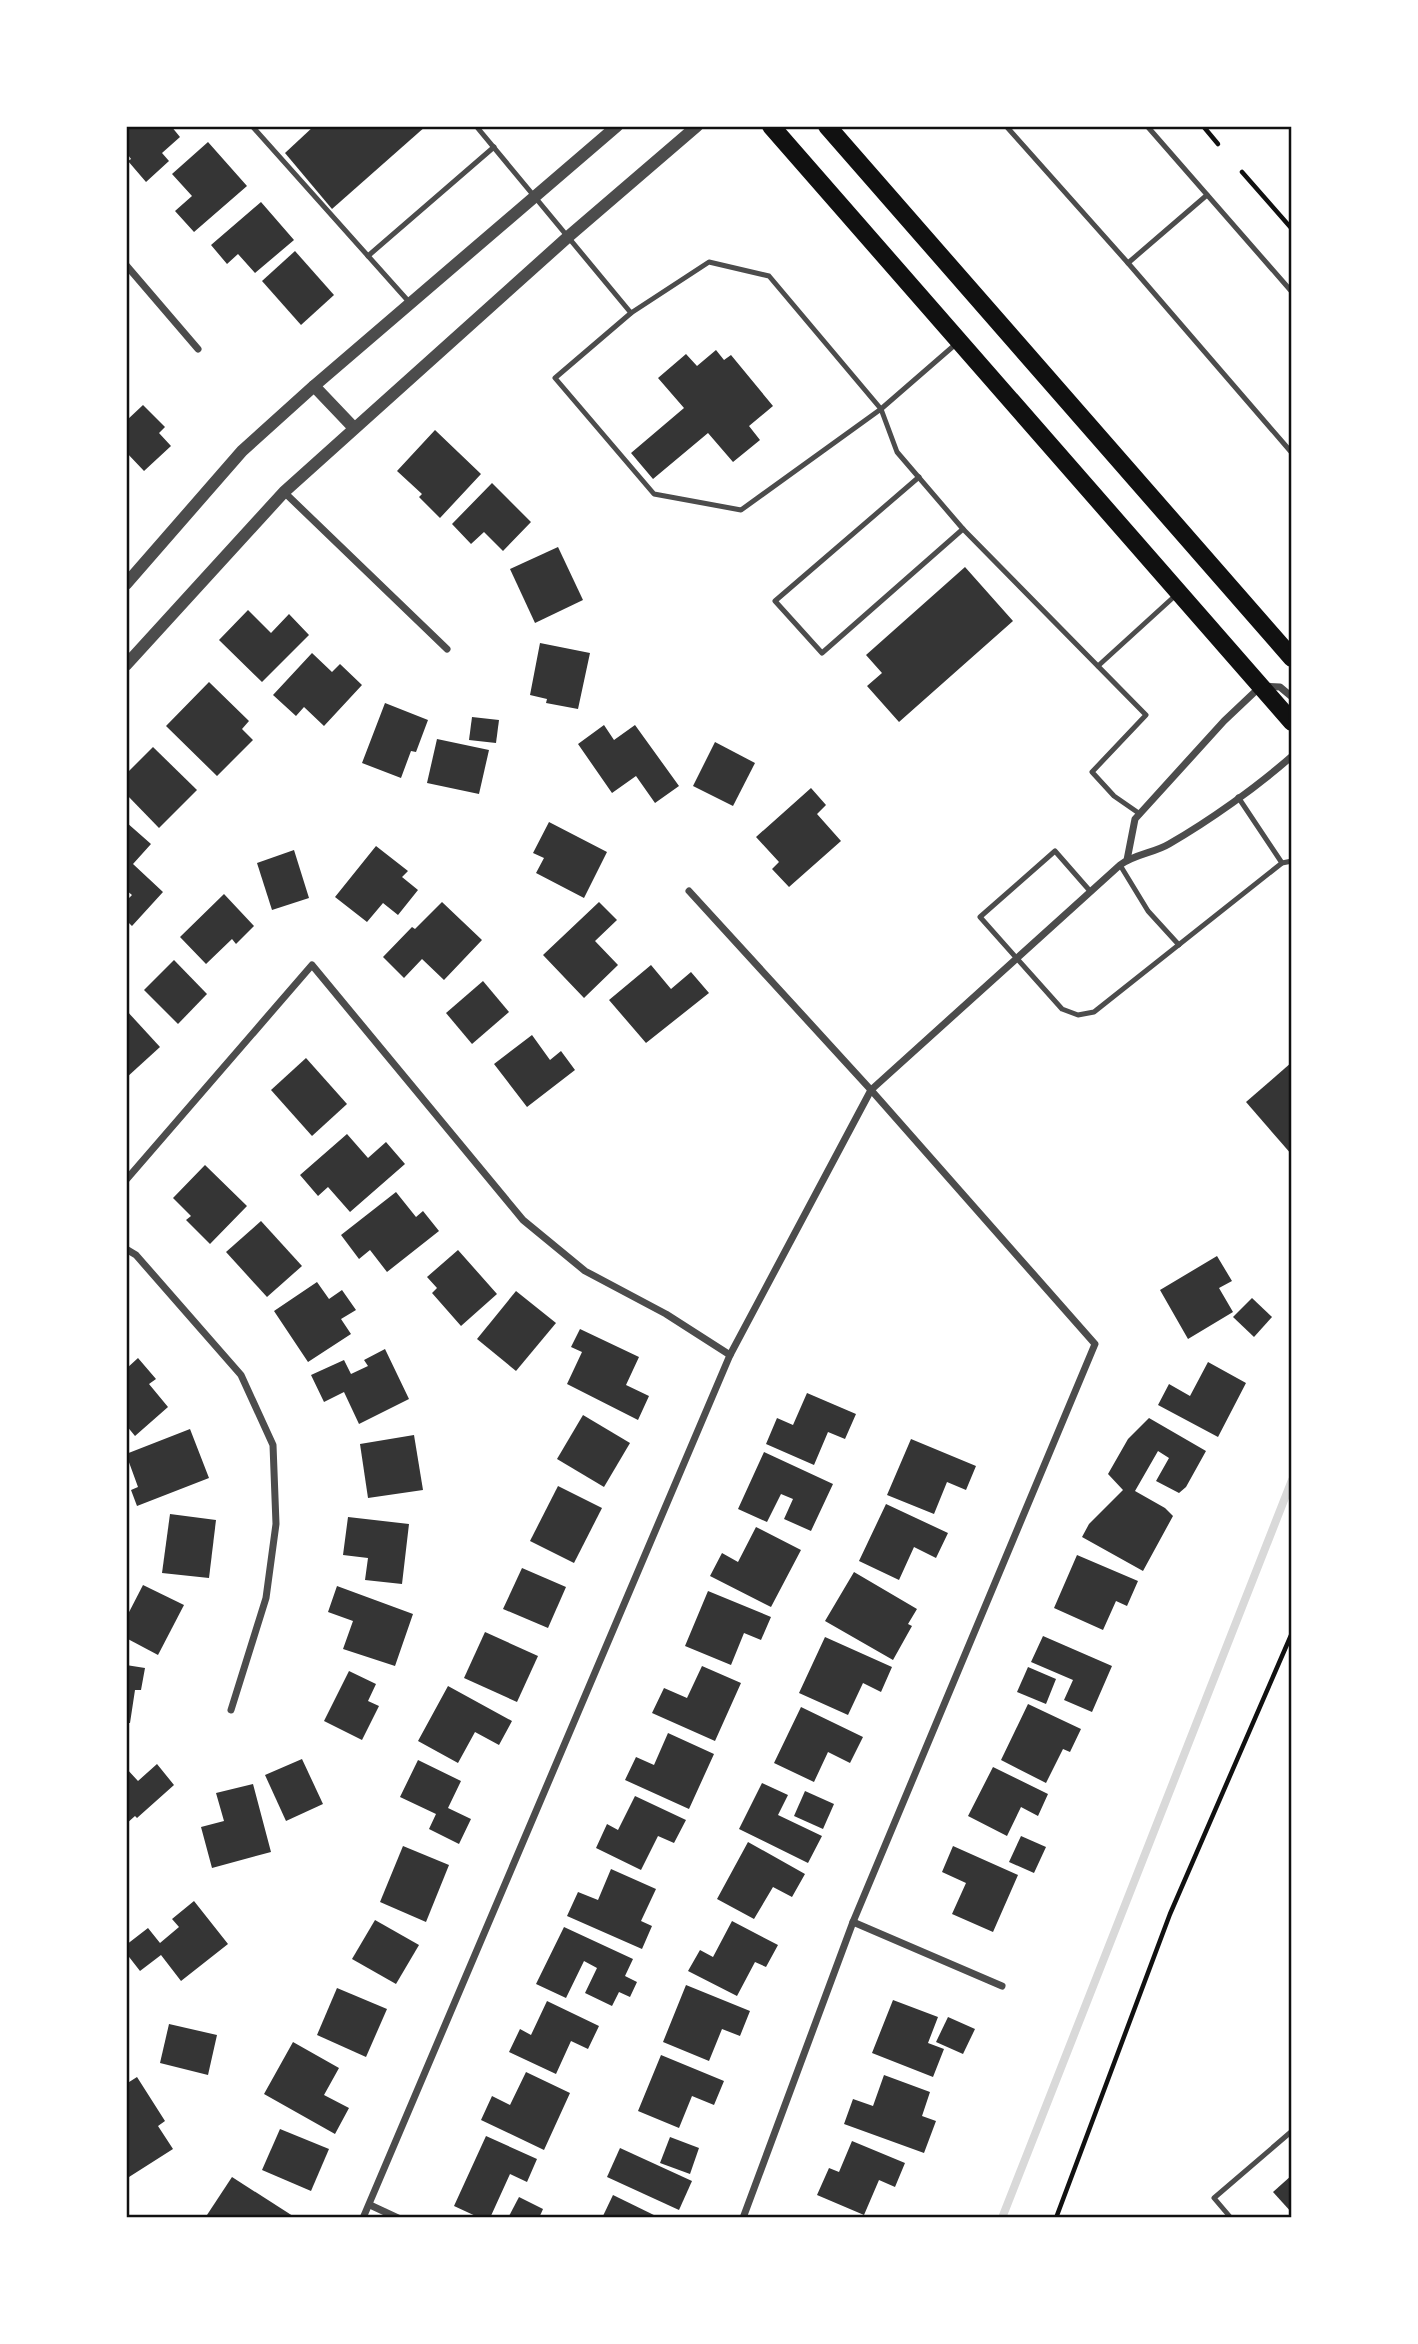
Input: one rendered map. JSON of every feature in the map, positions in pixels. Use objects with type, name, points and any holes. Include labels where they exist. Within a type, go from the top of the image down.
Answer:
[{"type":"main road","points":[[771,126],[1292,722]]},
{"type":"main road","points":[[827,126],[1292,658]]},
{"type":"street","points":[[126,584],[242,451],[617,126]]},
{"type":"street","points":[[126,665],[284,492],[569,236],[696,126]]},
{"type":"street","points":[[126,265],[198,349]]},
{"type":"street","points":[[314,386],[354,428]]},
{"type":"street","points":[[284,492],[447,649]]},
{"type":"street","points":[[1123,862],[1135,820],[1224,721],[1261,686],[1280,687],[1292,697]]},
{"type":"street","points":[[363,2218],[730,1355],[871,1090],[1123,862],[1167,846],[1268,777],[1292,756]]},
{"type":"street","points":[[689,891],[871,1090],[1095,1344],[853,1922],[743,2218]]},
{"type":"street","points":[[126,1180],[312,965],[523,1220],[585,1271],[666,1314],[730,1355]]},
{"type":"street","points":[[126,1249],[136,1255],[241,1375],[273,1445],[276,1524],[266,1598],[231,1710]]},
{"type":"street","points":[[853,1922],[1002,1986]]},
{"type":"street","points":[[370,2205],[398,2218]]},
{"type":"lane","points":[[252,126],[410,303]]},
{"type":"lane","points":[[476,126],[631,313]]},
{"type":"lane","points":[[1006,126],[1292,453]]},
{"type":"lane","points":[[1147,126],[1292,292]]},
{"type":"lane","points":[[368,256],[494,147]]},
{"type":"lane","points":[[1128,263],[1207,195]]},
{"type":"lane","points":[[959,341],[881,408],[741,510],[654,494],[555,378],[631,313],[709,262],[769,276],[881,408],[897,452],[963,529],[1146,715],[1092,772],[1114,796],[1140,814]]},
{"type":"lane","points":[[919,477],[775,601],[822,653],[963,529]]},
{"type":"lane","points":[[1098,666],[1179,592]]},
{"type":"lane","points":[[1238,797],[1282,863]]},
{"type":"lane","points":[[1090,891],[1055,851],[981,917],[1062,1009],[1078,1015],[1094,1012],[1282,863],[1292,861]]},
{"type":"lane","points":[[1123,862],[1148,911],[1179,945]]},
{"type":"lane","points":[[1231,2218],[1213,2198],[1292,2132]]},
{"type":"path","points":[[1202,126],[1218,144]]},
{"type":"path","points":[[1242,173],[1292,229]]},
{"type":"path","points":[[1056,2218],[1170,1914],[1292,1633]]},
{"type":"building","points":[[126,126],[171,126],[180,137],[162,153],[169,161],[146,182],[128,161],[131,159],[126,152]]},
{"type":"building","points":[[314,126],[426,126],[332,209],[285,153]]},
{"type":"building","points":[[208,142],[247,186],[194,232],[175,211],[192,196],[172,174]]},
{"type":"building","points":[[261,202],[294,240],[255,273],[238,254],[227,264],[211,245]]},
{"type":"building","points":[[295,251],[334,295],[301,325],[262,281]]},
{"type":"building","points":[[716,350],[724,360],[731,355],[773,406],[749,426],[760,440],[733,462],[708,433],[653,479],[631,453],[684,408],[658,378],[686,354],[697,366]]},
{"type":"building","points":[[143,405],[165,427],[159,433],[171,446],[144,471],[126,452],[126,421]]},
{"type":"building","points":[[435,430],[481,474],[440,518],[419,497],[422,494],[397,471]]},
{"type":"building","points":[[492,483],[531,522],[503,551],[484,532],[471,544],[452,524]]},
{"type":"building","points":[[558,547],[583,600],[535,623],[510,569]]},
{"type":"building","points":[[965,567],[1013,621],[899,722],[867,686],[882,673],[866,655]]},
{"type":"building","points":[[248,610],[271,633],[289,614],[309,635],[262,682],[219,640]]},
{"type":"building","points":[[540,643],[590,653],[578,709],[546,703],[547,699],[530,695]]},
{"type":"building","points":[[312,653],[332,672],[340,664],[362,685],[324,726],[304,707],[296,716],[273,695]]},
{"type":"building","points":[[209,682],[249,721],[242,729],[253,740],[217,776],[166,726]]},
{"type":"building","points":[[385,703],[428,720],[416,752],[411,751],[401,778],[362,763]]},
{"type":"building","points":[[472,717],[499,720],[496,743],[469,740]]},
{"type":"building","points":[[604,725],[614,740],[635,725],[679,786],[655,803],[636,776],[612,793],[578,744]]},
{"type":"building","points":[[437,739],[489,750],[479,794],[427,783]]},
{"type":"building","points":[[715,742],[755,763],[733,806],[693,786]]},
{"type":"building","points":[[153,747],[197,790],[159,828],[126,794],[126,774]]},
{"type":"building","points":[[811,788],[826,805],[817,814],[841,841],[789,887],[772,869],[779,862],[756,837]]},
{"type":"building","points":[[126,822],[151,844],[133,864],[163,892],[132,926],[126,920],[126,901],[132,895],[126,890]]},
{"type":"building","points":[[549,822],[607,852],[584,898],[536,873],[544,858],[533,853]]},
{"type":"building","points":[[376,846],[408,871],[402,877],[418,890],[398,915],[383,903],[367,922],[335,897]]},
{"type":"building","points":[[294,850],[309,898],[272,910],[257,863]]},
{"type":"building","points":[[224,894],[254,926],[236,944],[232,939],[206,964],[180,937]]},
{"type":"building","points":[[442,902],[482,940],[444,980],[422,959],[404,978],[383,957],[412,927],[415,929]]},
{"type":"building","points":[[599,902],[617,920],[595,941],[618,965],[584,998],[543,955]]},
{"type":"building","points":[[174,960],[207,994],[178,1024],[144,990]]},
{"type":"building","points":[[651,965],[671,989],[691,972],[709,993],[646,1043],[609,1000]]},
{"type":"building","points":[[483,981],[509,1012],[472,1044],[446,1013]]},
{"type":"building","points":[[126,1010],[160,1047],[126,1078]]},
{"type":"building","points":[[532,1035],[550,1060],[561,1051],[575,1070],[527,1107],[494,1064]]},
{"type":"building","points":[[306,1058],[347,1104],[312,1136],[271,1090]]},
{"type":"building","points":[[1292,1062],[1292,1155],[1246,1102]]},
{"type":"building","points":[[347,1134],[368,1158],[386,1142],[405,1164],[350,1212],[328,1187],[318,1196],[300,1175]]},
{"type":"building","points":[[205,1165],[247,1206],[210,1244],[186,1220],[191,1216],[173,1198]]},
{"type":"building","points":[[396,1192],[416,1217],[423,1211],[439,1231],[387,1272],[370,1250],[359,1259],[341,1235]]},
{"type":"building","points":[[261,1221],[302,1266],[267,1297],[226,1252]]},
{"type":"building","points":[[458,1250],[497,1294],[461,1326],[432,1293],[437,1288],[427,1277]]},
{"type":"building","points":[[1217,1256],[1232,1281],[1219,1288],[1233,1312],[1188,1339],[1160,1290]]},
{"type":"building","points":[[317,1282],[329,1299],[342,1290],[356,1310],[341,1319],[351,1334],[308,1362],[274,1311]]},
{"type":"building","points":[[516,1291],[556,1323],[516,1371],[477,1339]]},
{"type":"building","points":[[1252,1298],[1272,1317],[1254,1337],[1233,1317]]},
{"type":"building","points":[[580,1329],[639,1357],[626,1385],[649,1396],[638,1420],[567,1384],[582,1352],[571,1347]]},
{"type":"building","points":[[385,1349],[409,1399],[359,1424],[344,1392],[324,1402],[311,1375],[344,1360],[351,1374],[368,1366],[364,1360]]},
{"type":"building","points":[[138,1358],[156,1379],[149,1384],[168,1407],[135,1436],[126,1425],[126,1369]]},
{"type":"building","points":[[1208,1362],[1246,1383],[1218,1437],[1158,1405],[1169,1384],[1190,1396]]},
{"type":"building","points":[[807,1393],[856,1414],[845,1439],[828,1432],[814,1465],[766,1444],[777,1418],[793,1425]]},
{"type":"building","points":[[583,1415],[630,1443],[604,1487],[557,1459]]},
{"type":"building","points":[[1149,1418],[1206,1451],[1186,1487],[1179,1493],[1156,1481],[1169,1458],[1158,1451],[1135,1491],[1165,1508],[1173,1516],[1143,1571],[1082,1537],[1089,1524],[1123,1490],[1108,1474],[1128,1439]]},
{"type":"building","points":[[190,1429],[209,1478],[137,1506],[131,1490],[138,1487],[126,1454]]},
{"type":"building","points":[[414,1435],[423,1490],[368,1498],[360,1444]]},
{"type":"building","points":[[911,1439],[976,1466],[966,1490],[947,1482],[934,1514],[887,1495]]},
{"type":"building","points":[[764,1452],[833,1484],[811,1531],[784,1519],[793,1499],[781,1494],[767,1522],[738,1509]]},
{"type":"building","points":[[558,1486],[602,1508],[574,1563],[530,1541]]},
{"type":"building","points":[[886,1504],[948,1533],[936,1558],[914,1547],[899,1580],[859,1561]]},
{"type":"building","points":[[170,1514],[216,1520],[209,1578],[162,1573]]},
{"type":"building","points":[[348,1517],[409,1524],[402,1584],[365,1580],[368,1558],[343,1555]]},
{"type":"building","points":[[756,1527],[801,1550],[771,1607],[710,1576],[722,1553],[738,1562]]},
{"type":"building","points":[[1077,1555],[1138,1581],[1127,1606],[1116,1601],[1103,1630],[1054,1608]]},
{"type":"building","points":[[522,1568],[566,1587],[548,1628],[503,1609]]},
{"type":"building","points":[[854,1572],[917,1609],[908,1624],[912,1626],[893,1660],[825,1621]]},
{"type":"building","points":[[143,1585],[184,1605],[158,1655],[126,1638],[126,1618]]},
{"type":"building","points":[[337,1586],[413,1614],[395,1666],[343,1649],[353,1621],[328,1612]]},
{"type":"building","points":[[708,1591],[771,1617],[761,1640],[744,1633],[731,1665],[685,1646]]},
{"type":"building","points":[[485,1632],[538,1656],[517,1702],[464,1678]]},
{"type":"building","points":[[1043,1636],[1112,1666],[1092,1712],[1064,1700],[1073,1680],[1031,1662]]},
{"type":"building","points":[[825,1637],[892,1667],[881,1692],[863,1683],[848,1715],[799,1693]]},
{"type":"building","points":[[126,1665],[145,1668],[141,1690],[135,1690],[130,1723],[126,1723]]},
{"type":"building","points":[[702,1666],[741,1683],[715,1741],[652,1713],[664,1688],[687,1698]]},
{"type":"building","points":[[1028,1667],[1056,1679],[1046,1704],[1017,1692]]},
{"type":"building","points":[[349,1671],[376,1684],[368,1701],[379,1706],[362,1740],[324,1721]]},
{"type":"building","points":[[448,1686],[512,1721],[499,1745],[475,1732],[458,1763],[418,1741]]},
{"type":"building","points":[[1028,1704],[1081,1729],[1070,1752],[1063,1749],[1046,1783],[1001,1760]]},
{"type":"building","points":[[801,1707],[863,1737],[850,1763],[828,1752],[814,1782],[774,1763]]},
{"type":"building","points":[[668,1733],[714,1754],[689,1809],[625,1780],[636,1757],[654,1765]]},
{"type":"building","points":[[302,1759],[323,1804],[286,1821],[265,1775]]},
{"type":"building","points":[[418,1760],[461,1781],[448,1808],[471,1819],[459,1844],[429,1829],[436,1814],[400,1797]]},
{"type":"building","points":[[157,1764],[174,1785],[137,1818],[135,1816],[126,1824],[126,1768],[138,1781]]},
{"type":"building","points":[[993,1767],[1048,1794],[1038,1816],[1021,1807],[1007,1836],[968,1816]]},
{"type":"building","points":[[762,1783],[788,1795],[778,1815],[822,1836],[808,1863],[739,1829]]},
{"type":"building","points":[[253,1784],[271,1852],[212,1868],[201,1827],[224,1821],[216,1793]]},
{"type":"building","points":[[805,1791],[834,1804],[823,1829],[794,1816]]},
{"type":"building","points":[[635,1796],[686,1820],[674,1843],[658,1836],[641,1870],[596,1848],[607,1824],[618,1830]]},
{"type":"building","points":[[1021,1836],[1046,1847],[1034,1873],[1009,1862]]},
{"type":"building","points":[[748,1842],[805,1874],[792,1897],[773,1887],[754,1919],[717,1899]]},
{"type":"building","points":[[403,1846],[449,1865],[426,1922],[380,1902]]},
{"type":"building","points":[[953,1846],[1018,1875],[993,1932],[952,1914],[966,1883],[942,1872]]},
{"type":"building","points":[[611,1869],[656,1889],[641,1921],[652,1926],[642,1949],[567,1916],[578,1892],[598,1900]]},
{"type":"building","points":[[194,1901],[228,1944],[181,1981],[161,1955],[140,1971],[126,1953],[126,1945],[148,1928],[160,1943],[179,1927],[172,1919]]},
{"type":"building","points":[[375,1920],[419,1945],[396,1984],[352,1959]]},
{"type":"building","points":[[732,1921],[778,1945],[766,1967],[755,1962],[737,1996],[688,1971],[700,1950],[713,1957]]},
{"type":"building","points":[[564,1927],[633,1959],[625,1976],[637,1982],[630,1997],[619,1992],[612,2006],[585,1993],[597,1968],[584,1961],[566,1998],[536,1984]]},
{"type":"building","points":[[686,1985],[750,2011],[740,2036],[722,2029],[709,2061],[663,2042]]},
{"type":"building","points":[[337,1988],[387,2009],[366,2057],[317,2035]]},
{"type":"building","points":[[893,2000],[938,2017],[928,2043],[944,2049],[933,2077],[872,2053]]},
{"type":"building","points":[[547,2001],[599,2026],[588,2049],[571,2041],[556,2074],[509,2052],[520,2029],[531,2035]]},
{"type":"building","points":[[948,2017],[975,2029],[963,2054],[936,2042]]},
{"type":"building","points":[[169,2024],[217,2035],[208,2075],[160,2063]]},
{"type":"building","points":[[293,2042],[339,2068],[324,2095],[349,2108],[335,2134],[264,2094]]},
{"type":"building","points":[[661,2055],[724,2081],[714,2105],[692,2096],[679,2128],[638,2111]]},
{"type":"building","points":[[526,2072],[570,2093],[544,2150],[481,2120],[492,2096],[510,2105]]},
{"type":"building","points":[[884,2075],[930,2092],[922,2116],[936,2121],[924,2153],[844,2124],[853,2099],[873,2106]]},
{"type":"building","points":[[137,2077],[165,2121],[158,2126],[173,2149],[129,2177],[126,2172],[126,2084]]},
{"type":"building","points":[[280,2129],[329,2149],[311,2191],[262,2170]]},
{"type":"building","points":[[486,2136],[537,2159],[527,2182],[510,2174],[490,2218],[480,2218],[454,2206]]},
{"type":"building","points":[[670,2137],[699,2148],[690,2174],[660,2163]]},
{"type":"building","points":[[852,2141],[905,2163],[895,2187],[879,2180],[864,2215],[817,2195],[829,2168],[839,2172]]},
{"type":"building","points":[[620,2148],[692,2181],[679,2210],[607,2177]]},
{"type":"building","points":[[1292,2175],[1292,2213],[1273,2192]]},
{"type":"building","points":[[232,2177],[296,2218],[205,2218]]},
{"type":"building","points":[[613,2195],[660,2218],[602,2218]]},
{"type":"building","points":[[519,2197],[543,2209],[539,2218],[508,2218]]},
{"type":"waterway","points":[[1002,2218],[1292,1480]]}]
